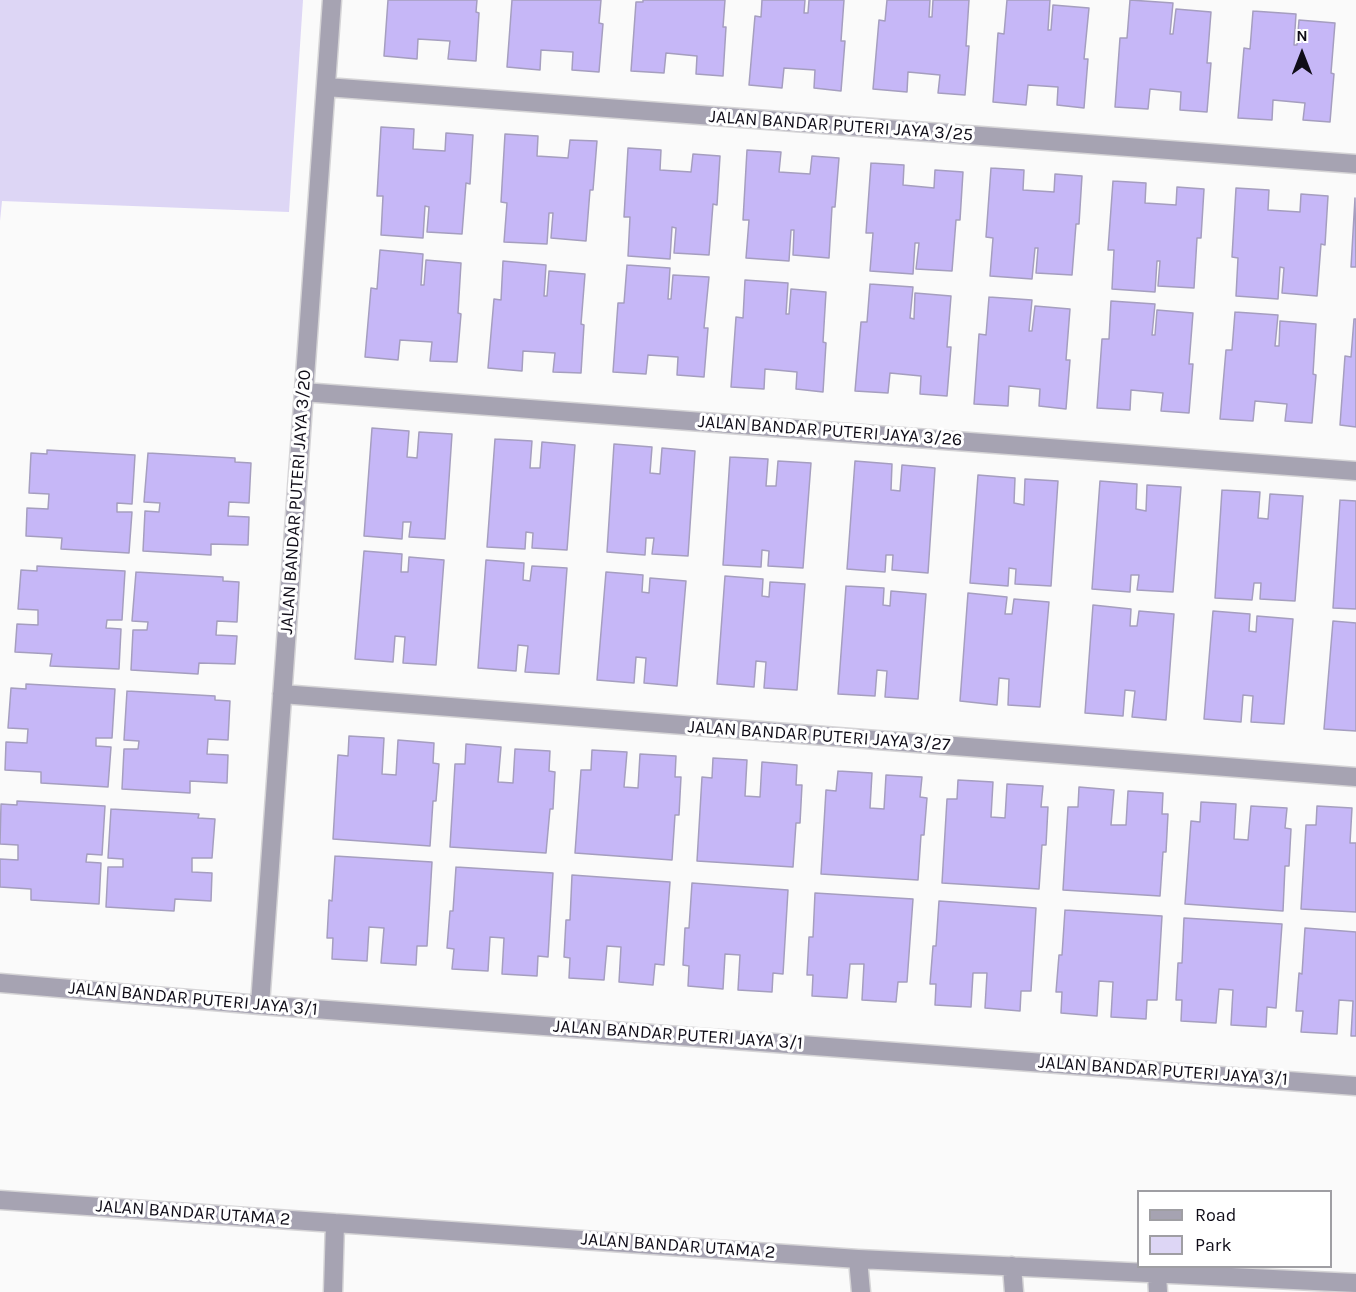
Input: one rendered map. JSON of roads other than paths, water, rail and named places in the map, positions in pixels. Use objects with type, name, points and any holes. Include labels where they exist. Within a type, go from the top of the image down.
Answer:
[{"type":"street","name":"JALAN BANDAR PUTERI JAYA 3/20","points":[[260,1005],[332,0]]},
{"type":"street","name":"JALAN BANDAR PUTERI JAYA 3/25","points":[[326,87],[1356,164]]},
{"type":"street","name":"JALAN BANDAR PUTERI JAYA 3/26","points":[[303,392],[1356,471]]},
{"type":"street","name":"JALAN BANDAR PUTERI JAYA 3/27","points":[[282,694],[1356,777]]},
{"type":"street","name":"JALAN BANDAR PUTERI JAYA 3/1","points":[[0,983],[260,1005],[1356,1086]]},
{"type":"street","name":"JALAN BANDAR UTAMA 2","points":[[0,1200],[858,1259],[1356,1284]]},
{"type":"street","points":[[333,1292],[335,1223]]},
{"type":"street","points":[[858,1259],[861,1292]]},
{"type":"street","points":[[1012,1266],[1014,1292]]},
{"type":"street","points":[[1157,1274],[1158,1292]]}]
